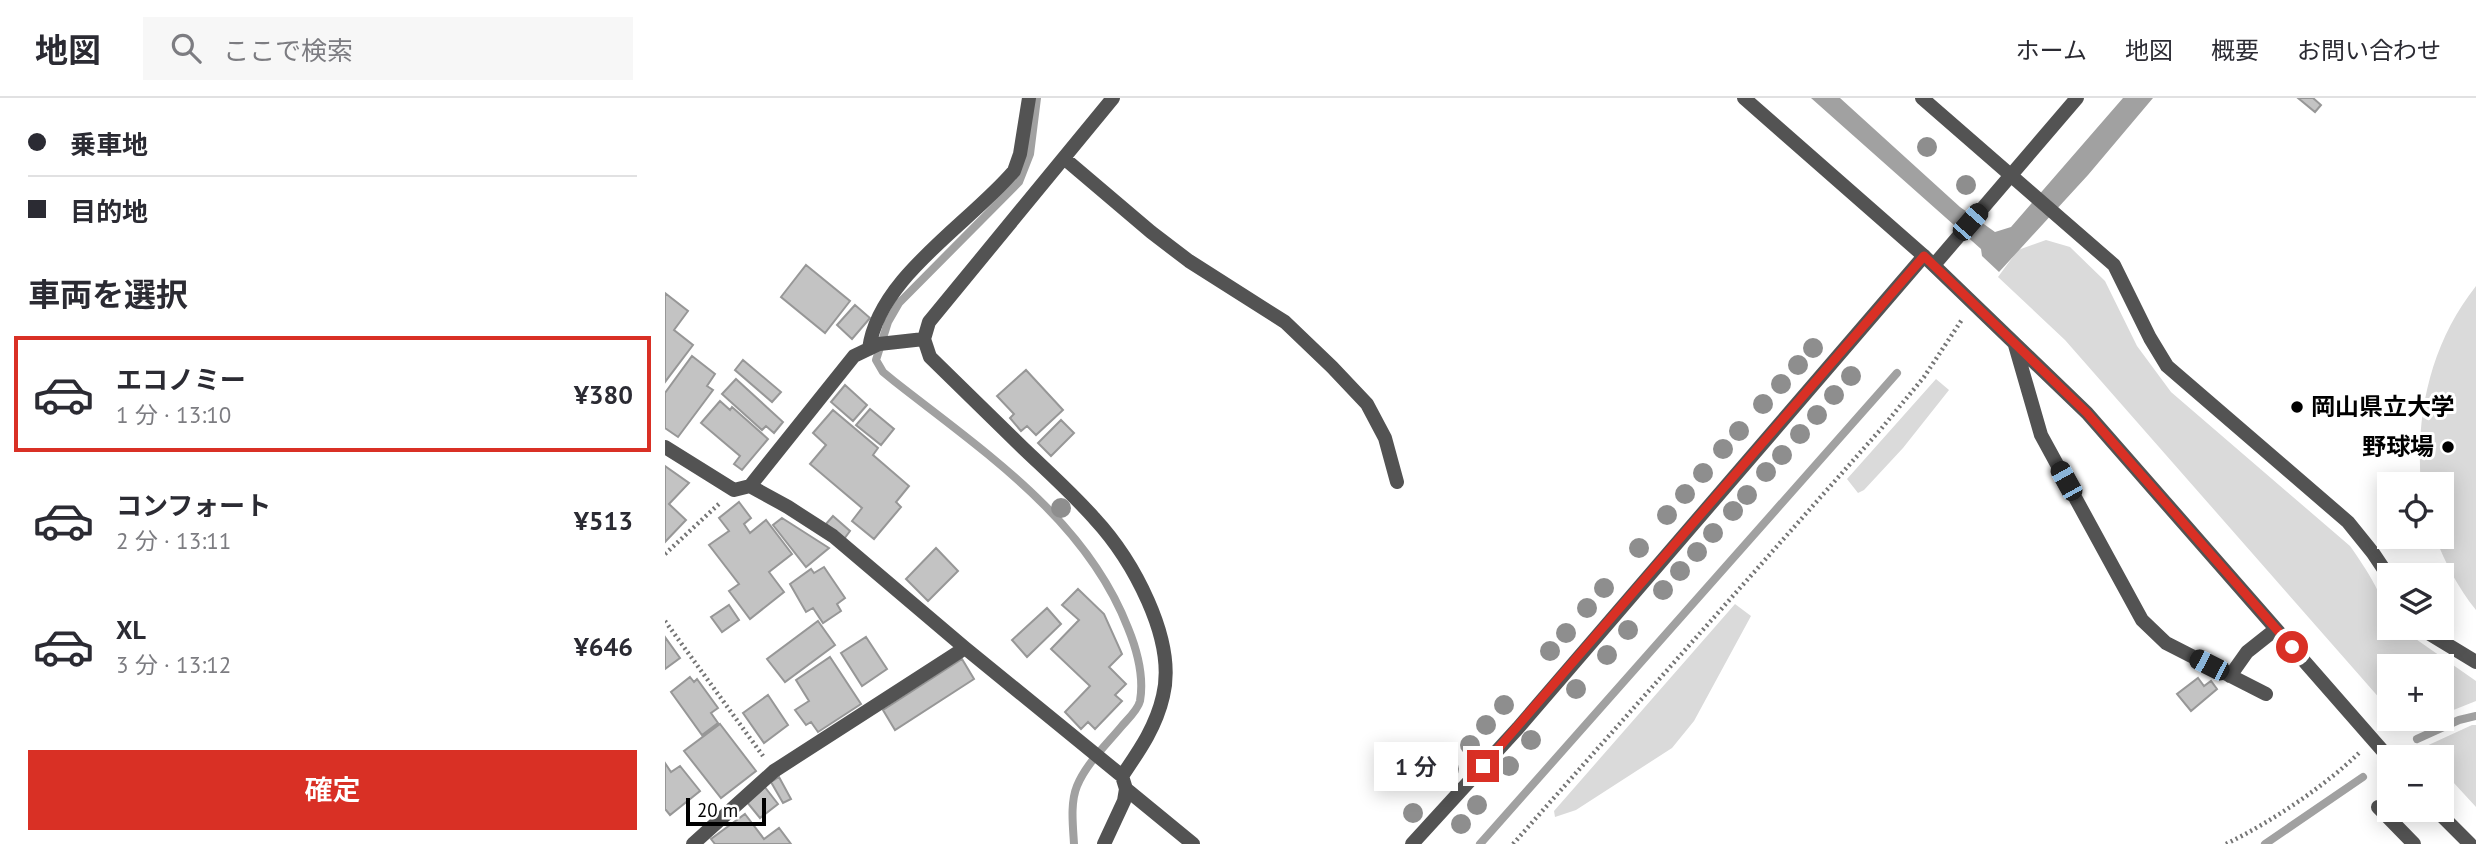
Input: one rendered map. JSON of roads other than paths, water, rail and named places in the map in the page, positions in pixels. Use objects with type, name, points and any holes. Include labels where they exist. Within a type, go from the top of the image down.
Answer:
[{"type":"street","points":[[879,345],[870,336],[880,313],[899,284],[1014,171],[1020,154],[1029,98]]},
{"type":"street","points":[[1104,844],[1124,801],[1124,783],[1152,730],[1164,694],[1165,660],[1159,632],[1130,567],[1095,519],[930,358],[924,339],[929,322],[1113,98]]},
{"type":"street","points":[[1744,98],[1929,261],[2087,413],[2378,745]]},
{"type":"street","points":[[1922,98],[2114,265],[2167,366],[2348,522],[2380,563]]},
{"type":"street","points":[[1412,844],[1929,261],[1960,233],[2077,98]]},
{"type":"street","points":[[1065,159],[1189,261],[1285,322],[1332,367],[1367,404],[1385,438],[1397,482]]},
{"type":"street","points":[[665,447],[734,489],[750,485],[854,356],[879,345],[924,339]]},
{"type":"street","points":[[2015,343],[2041,435],[2142,620],[2166,643],[2266,695]]},
{"type":"street","points":[[750,485],[833,536],[964,648],[1098,757],[1193,844]]},
{"type":"street","points":[[2230,676],[2248,652],[2276,629]]},
{"type":"street","points":[[2440,640],[2476,662]]},
{"type":"street","points":[[693,844],[774,771],[964,648]]},
{"type":"street","points":[[2393,822],[2414,844]]},
{"type":"street","points":[[2448,822],[2470,844]]},
{"type":"waterway","points":[[1037,98],[1030,154],[1019,182],[899,303],[888,322],[876,360],[883,372],[996,461],[1059,520],[1110,589],[1128,628],[1139,664],[1140,701],[1132,715],[1091,762],[1077,786],[1073,807],[1074,844]]},
{"type":"waterway","points":[[1480,844],[1897,373]]},
{"type":"waterway","points":[[2417,739],[2459,720],[2476,716]]},
{"type":"waterway","points":[[2265,844],[2363,777]]},
{"type":"place","name":"岡山県立大学","points":[[2297,407]]},
{"type":"place","name":"野球場","points":[[2448,447]]}]
